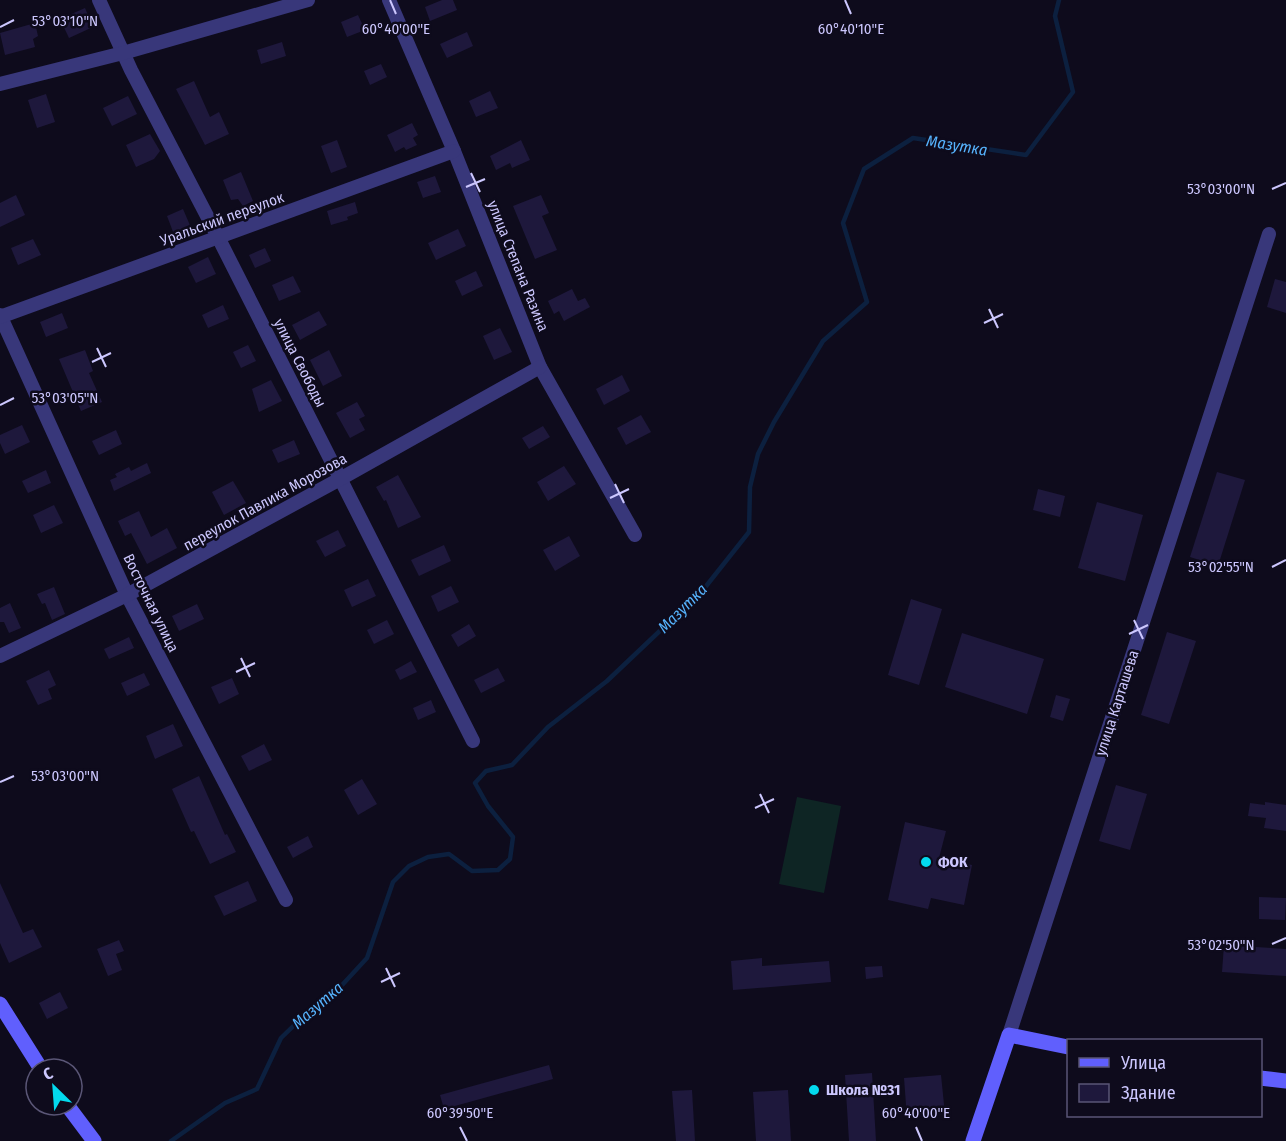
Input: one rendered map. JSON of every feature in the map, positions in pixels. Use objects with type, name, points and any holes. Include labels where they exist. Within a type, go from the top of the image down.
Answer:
[{"type":"street","name":"улица Свободы","points":[[99,0],[123,53],[473,741]]},
{"type":"street","points":[[0,84],[123,53],[308,0]]},
{"type":"street","name":"улица Степана Разина","points":[[389,0],[454,151],[540,367],[635,535]]},
{"type":"street","name":"Уральский переулок","points":[[0,316],[454,151]]},
{"type":"street","name":"улица Карташева","points":[[974,1141],[1269,234]]},
{"type":"street","name":"Восточная улица","points":[[0,316],[127,595],[286,900]]},
{"type":"street","name":"переулок Павлика Морозова","points":[[0,656],[127,595],[540,367]]},
{"type":"street","points":[[0,1004],[33,1057]]},
{"type":"street","points":[[1009,1035],[1067,1047]]},
{"type":"street","points":[[1262,1078],[1286,1081]]},
{"type":"street","points":[[76,1117],[92,1140]]},
{"type":"green space","points":[[797,797],[841,806],[824,893],[779,884]]},
{"type":"building","points":[[442,0],[453,0],[457,10],[430,21],[425,7]]},
{"type":"building","points":[[85,8],[93,27],[69,38],[60,19]]},
{"type":"building","points":[[358,15],[365,30],[347,37],[341,22]]},
{"type":"building","points":[[35,23],[38,36],[33,39],[35,47],[5,55],[0,33]]},
{"type":"building","points":[[467,32],[473,46],[447,58],[440,44]]},
{"type":"building","points":[[282,42],[286,56],[261,64],[257,50]]},
{"type":"building","points":[[381,64],[387,77],[370,85],[364,71]]},
{"type":"building","points":[[194,81],[210,117],[219,112],[229,134],[205,145],[176,89]]},
{"type":"building","points":[[490,91],[498,108],[476,117],[469,101]]},
{"type":"building","points":[[46,94],[55,122],[37,128],[28,100]]},
{"type":"building","points":[[128,96],[137,114],[112,126],[103,108]]},
{"type":"building","points":[[412,123],[418,135],[413,138],[417,145],[406,150],[404,147],[395,152],[387,135]]},
{"type":"building","points":[[150,134],[160,151],[154,159],[136,167],[126,145]]},
{"type":"building","points":[[337,140],[347,167],[331,173],[321,146]]},
{"type":"building","points":[[521,140],[530,160],[512,168],[510,163],[496,170],[490,156]]},
{"type":"building","points":[[241,172],[253,201],[243,206],[238,199],[231,200],[223,180]]},
{"type":"building","points":[[435,176],[441,192],[423,198],[417,182]]},
{"type":"building","points":[[16,195],[25,215],[0,227],[0,203]]},
{"type":"building","points":[[541,195],[549,213],[542,216],[557,250],[535,259],[513,206]]},
{"type":"building","points":[[355,202],[358,213],[347,217],[348,220],[331,225],[327,211]]},
{"type":"building","points":[[183,209],[192,230],[175,237],[167,216]]},
{"type":"building","points":[[458,229],[466,246],[436,260],[428,243]]},
{"type":"building","points":[[33,239],[41,255],[18,265],[11,248]]},
{"type":"building","points":[[265,248],[271,261],[255,268],[249,255]]},
{"type":"building","points":[[208,257],[216,274],[196,283],[188,267]]},
{"type":"building","points":[[476,271],[483,286],[462,296],[455,281]]},
{"type":"building","points":[[293,276],[301,292],[279,301],[272,285]]},
{"type":"building","points":[[1275,279],[1286,282],[1286,313],[1267,307]]},
{"type":"building","points":[[572,289],[578,301],[585,298],[590,307],[564,321],[559,311],[554,314],[548,301]]},
{"type":"building","points":[[223,305],[229,319],[208,328],[202,315]]},
{"type":"building","points":[[319,311],[327,325],[300,340],[292,325]]},
{"type":"building","points":[[62,313],[68,328],[46,337],[40,322]]},
{"type":"building","points":[[500,328],[512,352],[494,360],[483,336]]},
{"type":"building","points":[[248,345],[256,361],[241,368],[233,352]]},
{"type":"building","points":[[85,350],[93,371],[89,373],[102,402],[81,411],[59,359]]},
{"type":"building","points":[[329,350],[342,376],[323,386],[310,360]]},
{"type":"building","points":[[622,375],[630,391],[604,405],[596,389]]},
{"type":"building","points":[[271,380],[282,401],[259,412],[252,389]]},
{"type":"building","points":[[357,402],[365,416],[359,419],[365,430],[350,438],[336,413]]},
{"type":"building","points":[[641,415],[651,432],[626,445],[617,428]]},
{"type":"building","points":[[22,425],[30,442],[5,454],[0,443],[0,435]]},
{"type":"building","points":[[543,426],[550,437],[529,449],[522,438]]},
{"type":"building","points":[[116,430],[122,444],[99,455],[92,441]]},
{"type":"building","points":[[294,440],[300,454],[278,463],[272,450]]},
{"type":"building","points":[[147,463],[151,473],[114,491],[110,480],[117,477],[115,474],[129,467],[131,471]]},
{"type":"building","points":[[564,466],[576,484],[548,501],[537,482]]},
{"type":"building","points":[[46,470],[51,483],[28,493],[22,481]]},
{"type":"building","points":[[1217,472],[1245,480],[1218,566],[1190,557]]},
{"type":"building","points":[[398,475],[421,517],[398,528],[386,500],[384,501],[376,487]]},
{"type":"building","points":[[233,481],[246,503],[224,515],[212,492]]},
{"type":"building","points":[[1038,489],[1065,496],[1060,517],[1033,510]]},
{"type":"building","points":[[1097,502],[1143,515],[1125,581],[1078,568]]},
{"type":"building","points":[[54,505],[63,523],[41,533],[33,515]]},
{"type":"building","points":[[139,511],[151,537],[167,528],[177,548],[147,564],[131,533],[125,536],[118,521]]},
{"type":"building","points":[[338,530],[346,546],[325,557],[316,541]]},
{"type":"building","points":[[569,536],[580,556],[555,571],[543,550]]},
{"type":"building","points":[[444,545],[451,561],[419,576],[411,560]]},
{"type":"building","points":[[368,579],[376,596],[352,607],[344,590]]},
{"type":"building","points":[[451,586],[459,602],[438,612],[431,596]]},
{"type":"building","points":[[54,587],[65,614],[52,620],[45,603],[42,604],[37,594]]},
{"type":"building","points":[[911,599],[942,609],[919,685],[888,675]]},
{"type":"building","points":[[10,603],[21,628],[9,633],[4,622],[0,622],[0,608]]},
{"type":"building","points":[[197,604],[204,619],[179,631],[172,616]]},
{"type":"building","points":[[387,620],[394,634],[374,644],[367,630]]},
{"type":"building","points":[[469,624],[476,636],[458,647],[451,635]]},
{"type":"building","points":[[1167,632],[1196,641],[1169,724],[1141,715]]},
{"type":"building","points":[[962,633],[1044,659],[1027,714],[945,687]]},
{"type":"building","points":[[129,637],[134,648],[109,659],[104,649]]},
{"type":"building","points":[[411,661],[417,672],[400,680],[395,670]]},
{"type":"building","points":[[498,668],[505,681],[481,693],[474,680]]},
{"type":"building","points":[[49,670],[56,685],[48,689],[52,699],[38,705],[26,681]]},
{"type":"building","points":[[144,673],[150,685],[127,696],[121,683]]},
{"type":"building","points":[[232,678],[239,694],[219,704],[211,687]]},
{"type":"building","points":[[1056,695],[1070,699],[1063,721],[1050,717]]},
{"type":"building","points":[[431,700],[436,712],[418,720],[413,708]]},
{"type":"building","points":[[173,724],[183,746],[155,759],[146,736]]},
{"type":"building","points":[[264,744],[272,760],[249,771],[241,756]]},
{"type":"building","points":[[199,776],[225,835],[227,834],[236,852],[210,864],[194,831],[191,832],[172,789]]},
{"type":"building","points":[[362,779],[377,804],[358,815],[344,790]]},
{"type":"building","points":[[1116,785],[1147,794],[1130,850],[1099,841]]},
{"type":"building","points":[[1265,802],[1286,805],[1286,831],[1264,828],[1266,818],[1248,816],[1250,803],[1265,805]]},
{"type":"building","name":"ФОК","points":[[905,822],[946,831],[939,858],[972,865],[964,905],[931,898],[928,909],[888,900]]},
{"type":"building","points":[[308,836],[313,847],[293,858],[287,847]]},
{"type":"building","points":[[248,881],[257,901],[224,916],[214,896]]},
{"type":"building","points":[[0,883],[23,933],[33,929],[42,947],[9,963],[0,943]]},
{"type":"building","points":[[1259,897],[1286,898],[1285,920],[1259,919]]},
{"type":"building","points":[[119,940],[124,951],[116,954],[122,970],[108,976],[97,949]]},
{"type":"building","points":[[1224,945],[1286,949],[1286,976],[1222,972]]},
{"type":"building","points":[[762,958],[762,966],[829,961],[831,982],[733,990],[731,961]]},
{"type":"building","points":[[882,966],[883,977],[866,979],[865,967]]},
{"type":"building","points":[[60,992],[68,1008],[47,1019],[39,1003]]},
{"type":"building","points":[[549,1065],[553,1079],[444,1109],[440,1095]]},
{"type":"building","points":[[872,1073],[876,1141],[849,1141],[845,1075]]},
{"type":"building","points":[[941,1075],[945,1114],[907,1118],[904,1078]]},
{"type":"building","points":[[692,1090],[695,1141],[676,1141],[672,1091]]},
{"type":"building","points":[[788,1090],[791,1141],[756,1141],[753,1092]]},
{"type":"waterway","name":"Мазутка","points":[[171,1141],[225,1103],[257,1089],[281,1038],[315,1005],[332,996],[367,958],[393,882],[409,866],[428,857],[449,854],[472,871],[498,870],[510,859],[513,837],[488,806],[475,783],[486,771],[512,765],[548,727],[607,681],[703,590],[749,532],[750,487],[758,454],[774,422],[823,341],[867,302],[843,223],[864,169],[913,138],[1026,155],[1073,92],[1055,16],[1059,0]]},
{"type":"place","name":"ФОК","points":[[926,862]]},
{"type":"place","name":"Школа №31","points":[[814,1090]]}]
